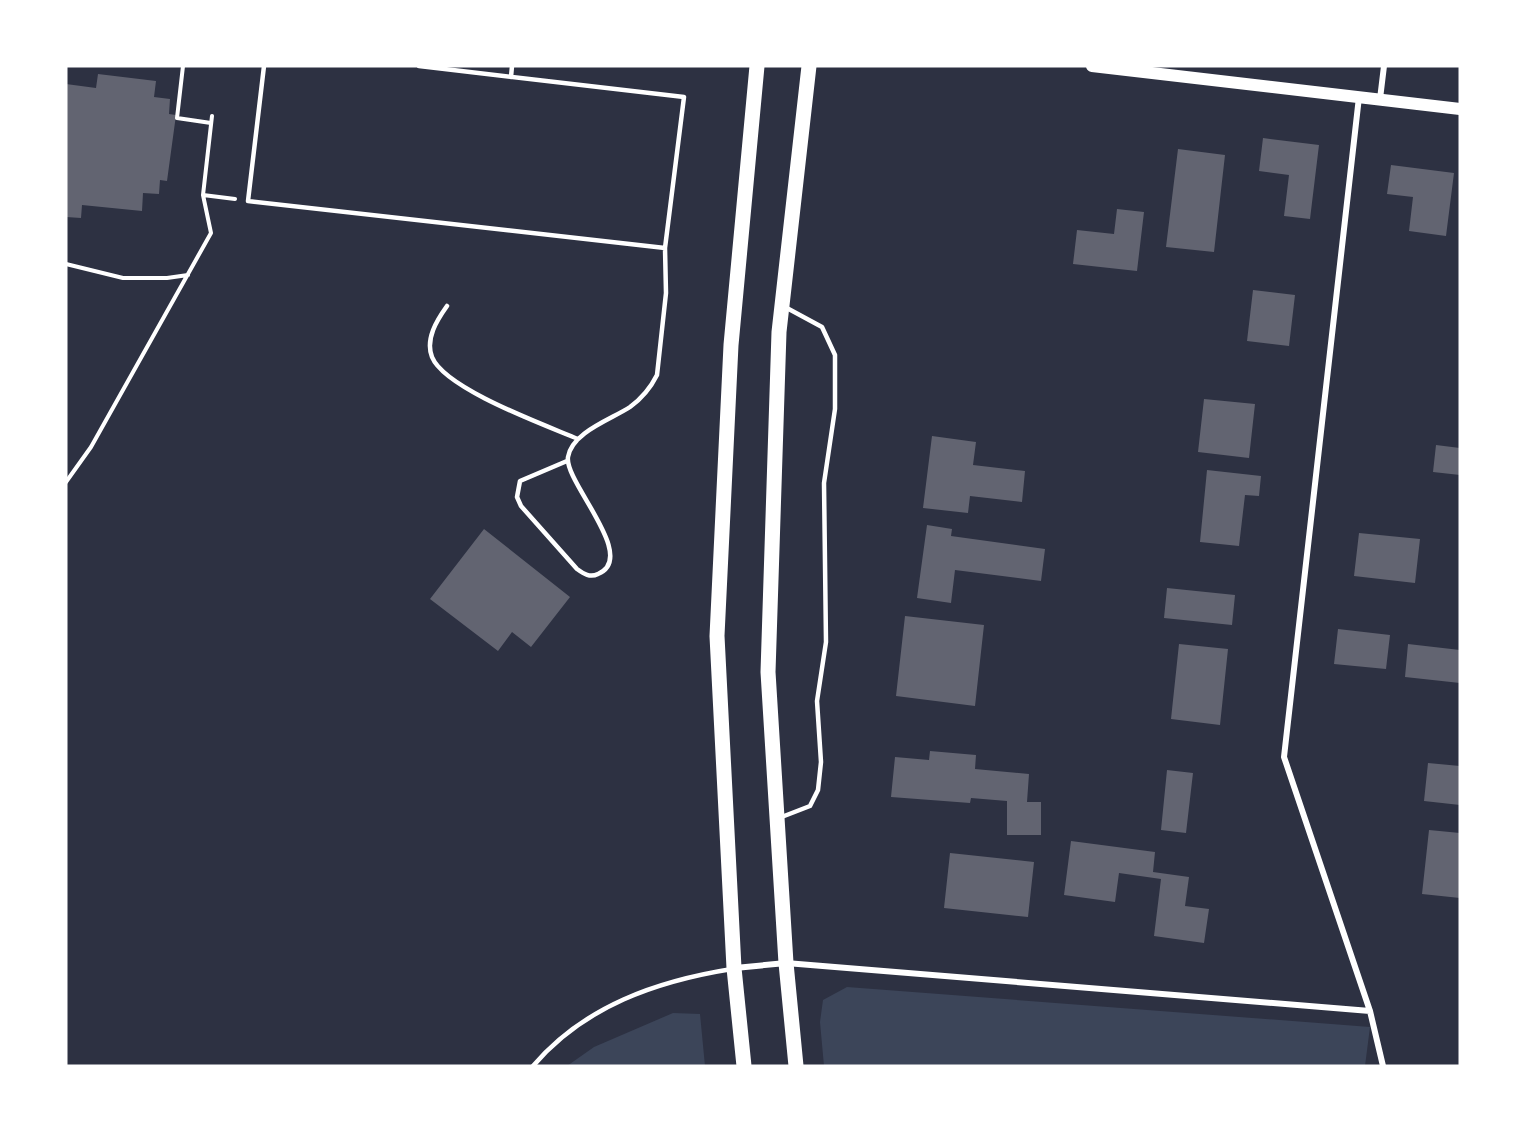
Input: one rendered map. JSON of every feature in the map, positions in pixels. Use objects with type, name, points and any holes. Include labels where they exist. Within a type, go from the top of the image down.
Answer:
[{"type":"main road","points":[[744,1066],[734,968],[717,636],[731,345],[757,66]]},
{"type":"main road","points":[[796,1066],[786,963],[768,672],[779,332],[809,66]]},
{"type":"main road","points":[[1092,66],[1460,110]]},
{"type":"street","points":[[1380,99],[1384,66]]},
{"type":"street","points":[[1359,97],[1284,757],[1370,1011],[1383,1066]]},
{"type":"street","points":[[734,968],[786,963],[1370,1011]]},
{"type":"lane","points":[[264,66],[248,201],[665,248]]},
{"type":"lane","points":[[419,66],[684,97],[665,248],[666,293],[657,375],[651,386],[632,405],[578,439],[568,454],[567,460],[607,541],[610,561],[605,570],[596,576],[587,576],[577,569],[521,506],[517,497],[519,481],[567,460]]},
{"type":"lane","points":[[511,77],[512,66]]},
{"type":"lane","points":[[447,306],[436,322],[431,338],[432,356],[441,371],[478,395],[578,439]]},
{"type":"lane","points":[[777,818],[810,806],[818,790],[821,762],[818,701],[826,642],[824,483],[835,409],[835,355],[822,327],[782,306]]},
{"type":"lane","points":[[533,1066],[546,1050],[609,1004],[672,980],[734,968]]},
{"type":"path","points":[[183,66],[177,118],[211,123]]},
{"type":"path","points":[[66,482],[91,447],[211,233],[203,195],[212,116]]},
{"type":"path","points":[[203,195],[248,201]]},
{"type":"path","points":[[66,264],[123,278],[167,278],[188,275]]},
{"type":"shaded area","points":[[847,987],[1370,1027],[1365,1066],[824,1066],[820,1022],[823,1000]]},
{"type":"shaded area","points":[[673,1013],[700,1014],[705,1066],[567,1066],[594,1047]]},
{"type":"building","points":[[98,74],[156,81],[154,97],[170,99],[169,114],[176,115],[167,181],[160,180],[159,194],[143,193],[142,211],[82,205],[81,218],[66,217],[66,84],[96,88]]},
{"type":"building","points":[[1263,138],[1319,145],[1310,219],[1284,216],[1289,175],[1259,171]]},
{"type":"building","points":[[1178,149],[1225,155],[1214,252],[1166,247]]},
{"type":"building","points":[[1391,165],[1454,173],[1446,236],[1409,231],[1413,197],[1387,194]]},
{"type":"building","points":[[1117,209],[1144,212],[1137,271],[1073,264],[1077,230],[1114,234]]},
{"type":"building","points":[[1253,290],[1295,295],[1289,346],[1247,341]]},
{"type":"building","points":[[1204,399],[1255,404],[1249,458],[1198,452]]},
{"type":"building","points":[[932,436],[976,442],[973,465],[1025,471],[1022,502],[970,496],[968,513],[923,508]]},
{"type":"building","points":[[1436,445],[1460,448],[1460,475],[1433,472]]},
{"type":"building","points":[[1207,470],[1261,476],[1259,496],[1245,495],[1239,546],[1200,542]]},
{"type":"building","points":[[927,525],[952,529],[951,536],[1045,549],[1041,581],[955,570],[951,603],[917,598]]},
{"type":"building","points":[[484,529],[570,597],[531,647],[512,632],[498,651],[430,599]]},
{"type":"building","points":[[1359,533],[1420,539],[1415,583],[1354,576]]},
{"type":"building","points":[[1167,588],[1235,595],[1232,625],[1164,618]]},
{"type":"building","points":[[905,616],[984,625],[975,706],[896,696]]},
{"type":"building","points":[[1338,629],[1390,635],[1386,669],[1334,664]]},
{"type":"building","points":[[1179,644],[1228,649],[1220,725],[1171,719]]},
{"type":"building","points":[[1408,644],[1460,650],[1460,683],[1405,677]]},
{"type":"building","points":[[930,751],[976,755],[975,769],[1029,774],[1027,802],[1041,802],[1041,835],[1007,835],[1007,801],[971,798],[970,803],[891,797],[895,757],[929,760]]},
{"type":"building","points":[[1428,763],[1460,766],[1460,805],[1424,801]]},
{"type":"building","points":[[1167,770],[1193,773],[1186,833],[1161,830]]},
{"type":"building","points":[[1429,830],[1460,833],[1460,898],[1422,894]]},
{"type":"building","points":[[1071,841],[1155,852],[1153,872],[1189,877],[1185,906],[1209,909],[1204,943],[1154,936],[1161,879],[1119,873],[1115,902],[1064,895]]},
{"type":"building","points":[[950,853],[1034,862],[1028,917],[944,908]]}]
